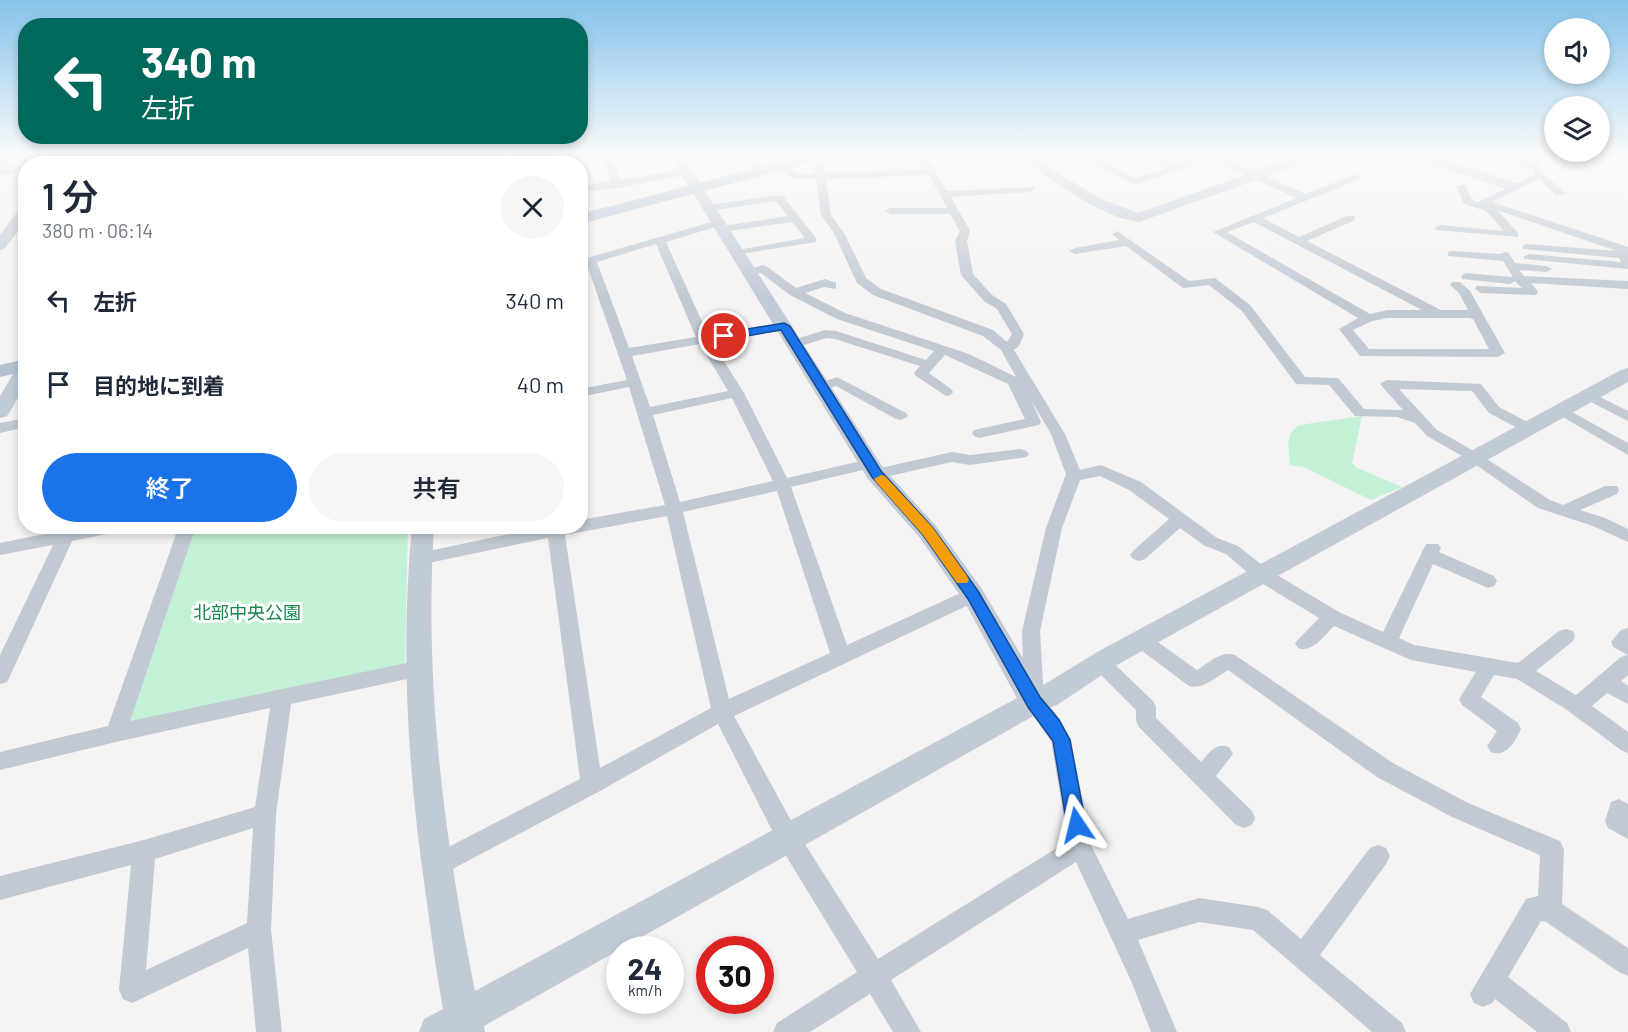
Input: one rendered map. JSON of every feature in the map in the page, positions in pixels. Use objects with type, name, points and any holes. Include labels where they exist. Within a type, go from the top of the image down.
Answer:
[{"type":"main road","points":[[588,216],[630,202]]},
{"type":"main road","points":[[0,371],[18,368]]},
{"type":"street","points":[[705,202],[873,469],[928,531],[973,595],[1034,702],[1053,725],[1061,740],[1080,846],[1122,933],[1164,1032]]},
{"type":"street","points":[[588,261],[660,240],[767,202]]},
{"type":"street","points":[[738,253],[812,240],[782,202]]},
{"type":"street","points":[[824,202],[826,215],[839,233],[861,280],[867,286],[899,301],[974,327],[998,340],[1006,348],[1034,422],[979,433]]},
{"type":"street","points":[[949,202],[965,231],[962,241],[967,275],[988,298],[1002,307],[1018,334],[1012,346],[1006,348]]},
{"type":"street","points":[[1098,202],[1129,217],[1140,218],[1184,202]]},
{"type":"street","points":[[1295,202],[1218,232],[1368,318]]},
{"type":"street","points":[[1471,202],[1626,256]]},
{"type":"street","points":[[1483,202],[1626,256]]},
{"type":"street","points":[[0,229],[18,205]]},
{"type":"street","points":[[1491,210],[1521,237],[1626,256]]},
{"type":"street","points":[[890,211],[954,211]]},
{"type":"street","points":[[716,220],[794,218]]},
{"type":"street","points":[[1254,218],[1439,314]]},
{"type":"street","points":[[1299,241],[1351,218]]},
{"type":"street","points":[[0,245],[18,221]]},
{"type":"street","points":[[1440,228],[1492,237],[1532,292],[1481,289]]},
{"type":"street","points":[[1521,237],[1555,231]]},
{"type":"street","points":[[1513,268],[1521,237]]},
{"type":"street","points":[[1456,239],[1521,237],[1590,243]]},
{"type":"street","points":[[1075,251],[1122,238],[1187,285],[1211,281],[1246,309],[1301,381],[1333,381],[1360,413],[1398,414],[1419,420]]},
{"type":"street","points":[[660,240],[704,340],[736,393],[782,483],[841,657]]},
{"type":"street","points":[[1452,254],[1513,268],[1628,285]]},
{"type":"street","points":[[588,267],[624,353],[645,412],[674,509],[722,712],[788,838],[875,975],[908,1032]]},
{"type":"street","points":[[750,273],[762,268],[794,292],[841,316],[964,357],[1019,381],[1058,434],[1074,474],[1054,528],[1031,631],[1034,702]]},
{"type":"street","points":[[1478,317],[1471,314],[1388,314],[1368,318],[1345,329],[1365,353],[1498,353],[1464,291],[1461,276],[1513,268],[1628,276]]},
{"type":"street","points":[[794,292],[826,283]]},
{"type":"street","points":[[624,353],[784,326]]},
{"type":"street","points":[[795,344],[825,334],[836,335],[929,364]]},
{"type":"street","points":[[943,350],[921,373],[946,392]]},
{"type":"street","points":[[422,534],[419,559],[416,669],[456,1027],[788,838],[1034,702],[1047,697],[1141,640],[1628,374]]},
{"type":"street","points":[[0,412],[18,381]]},
{"type":"street","points":[[822,387],[837,381],[857,388],[899,412]]},
{"type":"street","points":[[588,391],[634,382]]},
{"type":"street","points":[[1528,428],[1494,410],[1476,387],[1387,384],[1432,433],[1474,457],[1544,504],[1599,522],[1628,536]]},
{"type":"street","points":[[645,412],[736,393]]},
{"type":"street","points":[[1588,395],[1628,417]]},
{"type":"street","points":[[1561,410],[1628,450]]},
{"type":"street","points":[[0,428],[18,424]]},
{"type":"street","points":[[588,524],[674,509],[782,483],[952,458],[970,460],[1021,454]]},
{"type":"street","points":[[1074,474],[1084,475],[1101,470],[1135,486],[1178,520],[1211,542],[1232,550],[1261,574],[1332,617],[1388,642],[1411,652],[1521,672],[1578,706],[1628,744]]},
{"type":"street","points":[[1564,511],[1611,490]]},
{"type":"street","points":[[1139,555],[1178,520]]},
{"type":"street","points":[[0,549],[60,534]]},
{"type":"street","points":[[0,676],[67,534]]},
{"type":"street","points":[[116,734],[185,534]]},
{"type":"street","points":[[419,559],[532,534]]},
{"type":"street","points":[[556,534],[592,784]]},
{"type":"street","points":[[1388,642],[1431,551],[1488,581]]},
{"type":"street","points":[[437,865],[592,784],[722,712],[973,595]]},
{"type":"street","points":[[1305,643],[1332,617]]},
{"type":"street","points":[[1628,635],[1620,642],[1628,647]]},
{"type":"street","points":[[1521,672],[1566,636]]},
{"type":"street","points":[[1141,640],[1196,680],[1228,660],[1385,770],[1460,810],[1552,849],[1550,910]]},
{"type":"street","points":[[1100,663],[1146,707],[1146,720],[1244,818]]},
{"type":"street","points":[[1578,706],[1628,663]]},
{"type":"street","points":[[1489,667],[1469,699],[1511,729],[1498,746]]},
{"type":"street","points":[[0,761],[416,669]]},
{"type":"street","points":[[1606,682],[1628,696]]},
{"type":"street","points":[[269,1032],[259,930],[265,814],[282,698]]},
{"type":"street","points":[[1202,776],[1222,754]]},
{"type":"street","points":[[0,888],[144,851],[265,814]]},
{"type":"street","points":[[786,1032],[1080,846]]},
{"type":"street","points":[[144,851],[132,990],[259,930]]},
{"type":"street","points":[[1303,957],[1378,856]]},
{"type":"street","points":[[1558,1032],[1487,987],[1535,908],[1550,910],[1628,963]]},
{"type":"street","points":[[1122,933],[1199,910],[1258,919],[1393,1032]]},
{"type":"green space","points":[[1362,416],[1352,463],[1355,467],[1402,487],[1371,500],[1304,467],[1290,465],[1289,442],[1295,428],[1300,425]]},
{"type":"green space","name":"北部中央公園","points":[[175,534],[408,534],[405,666],[130,723]]},
{"type":"slow traffic","points":[[881,479],[928,531],[962,580]]},
{"type":"route","points":[[724,336],[784,326],[876,474],[928,531],[973,595],[1034,702],[1053,725],[1061,740],[1077,825]]}]
